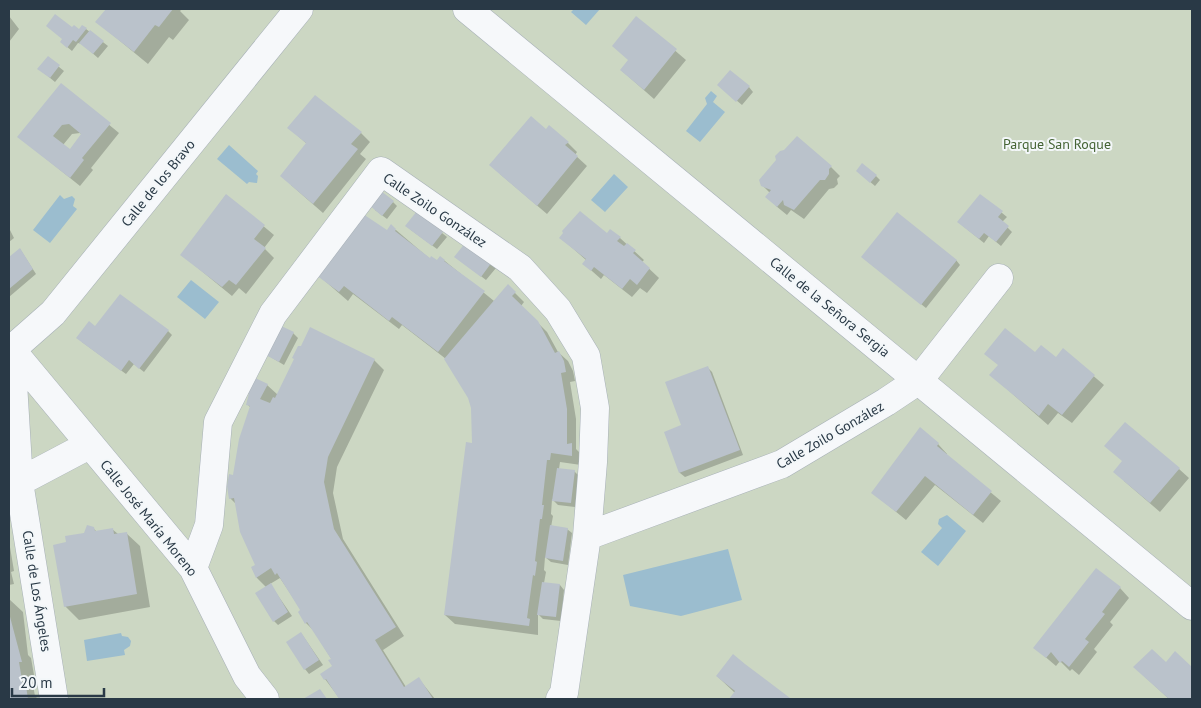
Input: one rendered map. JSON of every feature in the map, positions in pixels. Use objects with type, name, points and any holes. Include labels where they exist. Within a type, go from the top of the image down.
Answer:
[{"type":"street","name":"Calle de los Bravo","points":[[10,348],[53,312],[299,9]]},
{"type":"street","name":"Calle de la Señora Sergia","points":[[467,9],[1192,606]]},
{"type":"street","name":"Calle Zoilo González","points":[[193,568],[209,525],[218,422],[273,314],[381,171],[520,268],[558,310],[586,356],[596,408],[588,536],[564,693],[560,699]]},
{"type":"street","name":"Calle Zoilo González","points":[[588,536],[782,464],[886,402],[919,380],[999,278]]},
{"type":"street","name":"Calle José María Moreno","points":[[10,348],[193,568],[247,676],[265,699]]},
{"type":"street","name":"Calle de Los Ángeles","points":[[10,348],[20,482],[54,699]]},
{"type":"street","points":[[20,482],[89,445]]},
{"type":"green space","name":"Parque San Roque","points":[[9,9],[1192,9],[1192,699],[9,699]]},
{"type":"water","points":[[574,9],[600,9],[586,25],[571,12]]},
{"type":"water","points":[[711,91],[717,96],[713,102],[725,112],[700,142],[686,131],[707,104],[705,98]]},
{"type":"water","points":[[229,145],[258,171],[256,174],[258,176],[257,183],[249,182],[247,184],[217,159]]},
{"type":"water","points":[[614,174],[628,187],[605,212],[591,200]]},
{"type":"water","points":[[60,195],[64,199],[72,196],[75,199],[73,206],[77,209],[50,243],[33,230]]},
{"type":"water","points":[[191,280],[219,302],[205,319],[177,297]]},
{"type":"water","points":[[947,515],[966,531],[938,566],[921,552],[942,528],[938,524],[939,519]]},
{"type":"water","points":[[728,549],[742,600],[681,616],[630,606],[623,575]]},
{"type":"water","points":[[121,633],[122,636],[128,637],[131,641],[130,646],[124,650],[125,655],[87,661],[84,640]]},
{"type":"building","points":[[106,9],[173,9],[159,27],[155,25],[134,52],[95,22]]},
{"type":"building","points":[[55,14],[72,27],[74,25],[79,29],[82,25],[87,28],[76,42],[73,40],[67,48],[60,42],[62,39],[46,26]]},
{"type":"building","points":[[636,16],[677,49],[644,90],[620,70],[628,60],[612,46]]},
{"type":"building","points":[[90,30],[104,41],[93,54],[79,43]]},
{"type":"building","points":[[48,56],[60,65],[50,78],[37,69]]},
{"type":"building","points":[[730,70],[750,86],[736,102],[717,85]]},
{"type":"building","points":[[61,83],[111,123],[82,158],[84,160],[70,178],[17,137]],"holes":[[[69,124],[81,134],[70,149],[53,136],[62,125]]]},
{"type":"building","points":[[315,95],[362,132],[351,144],[358,149],[313,204],[280,176],[306,143],[287,128]]},
{"type":"building","points":[[531,116],[546,129],[549,125],[569,142],[565,145],[578,156],[537,206],[489,165]]},
{"type":"building","points":[[797,136],[832,166],[825,180],[820,180],[794,210],[784,205],[783,200],[777,207],[765,197],[771,190],[761,186],[759,180],[776,160],[775,156],[784,150]]},
{"type":"building","points":[[862,163],[877,175],[870,183],[856,171]]},
{"type":"building","points":[[381,191],[394,201],[382,216],[369,205]]},
{"type":"building","points":[[226,194],[265,225],[254,239],[266,248],[236,285],[229,280],[222,287],[180,255]]},
{"type":"building","points":[[980,194],[1003,211],[998,217],[1009,226],[996,242],[984,233],[979,239],[957,222]]},
{"type":"building","points":[[417,211],[443,232],[432,246],[405,226]]},
{"type":"building","points":[[580,211],[607,233],[610,229],[621,237],[617,241],[624,246],[627,243],[636,250],[633,253],[650,268],[637,285],[630,279],[622,289],[594,267],[591,271],[582,264],[586,259],[559,238],[563,233],[562,231]]},
{"type":"building","points":[[897,212],[957,260],[921,305],[861,257]]},
{"type":"building","points":[[363,214],[387,230],[391,224],[396,229],[395,231],[430,258],[431,256],[437,260],[440,256],[485,291],[438,352],[392,317],[389,321],[344,286],[339,292],[316,275]]},
{"type":"building","points":[[466,242],[492,262],[481,277],[454,257]]},
{"type":"building","points":[[20,248],[33,269],[9,289],[9,257]]},
{"type":"building","points":[[508,284],[516,292],[512,296],[538,321],[555,353],[559,351],[564,361],[566,372],[561,373],[567,409],[567,444],[572,443],[572,456],[551,453],[550,460],[547,460],[542,505],[544,505],[542,519],[540,519],[535,561],[537,562],[535,576],[533,575],[527,618],[530,619],[529,626],[444,615],[466,442],[472,443],[471,408],[468,398],[444,359]]},
{"type":"building","points":[[120,294],[169,330],[139,369],[129,360],[121,371],[76,338],[89,321],[95,326]]},
{"type":"building","points":[[277,324],[294,332],[279,362],[262,353]]},
{"type":"building","points":[[310,327],[375,359],[328,457],[324,482],[334,529],[396,627],[375,640],[404,687],[419,677],[433,699],[339,699],[326,679],[324,680],[320,674],[332,666],[328,660],[331,659],[307,622],[305,624],[298,612],[300,610],[277,573],[275,575],[271,568],[256,578],[251,567],[255,565],[240,532],[234,498],[229,499],[227,486],[229,474],[233,475],[239,439],[250,406],[246,405],[249,393],[244,390],[251,376],[268,384],[260,399],[270,403],[273,397],[275,398],[294,359],[292,358],[298,346],[301,346]]},
{"type":"building","points":[[1005,328],[1035,352],[1041,345],[1056,357],[1063,348],[1095,375],[1062,415],[1048,404],[1039,416],[989,375],[998,365],[984,354]]},
{"type":"building","points":[[708,366],[740,450],[679,473],[664,432],[681,425],[665,382]]},
{"type":"building","points":[[1125,422],[1180,468],[1150,503],[1113,472],[1122,461],[1104,446]]},
{"type":"building","points":[[920,427],[939,443],[937,446],[992,491],[973,515],[925,476],[896,512],[871,493]]},
{"type":"building","points":[[557,468],[575,470],[571,503],[552,501]]},
{"type":"building","points":[[87,525],[94,527],[95,531],[113,528],[114,534],[127,532],[137,594],[64,607],[53,545],[66,542],[65,536],[84,533]]},
{"type":"building","points":[[550,525],[568,528],[563,561],[545,558]]},
{"type":"building","points":[[1096,568],[1121,587],[1102,612],[1105,614],[1085,639],[1089,642],[1069,667],[1062,661],[1060,663],[1051,652],[1046,658],[1033,648]]},
{"type":"building","points":[[542,582],[560,584],[556,617],[537,615]]},
{"type":"building","points":[[271,583],[288,612],[273,622],[255,593]]},
{"type":"building","points":[[9,613],[22,662],[19,662],[23,686],[26,686],[28,699],[9,699]]},
{"type":"building","points":[[301,632],[319,660],[304,670],[286,642]]},
{"type":"building","points":[[1152,649],[1166,662],[1175,651],[1192,667],[1192,699],[1169,699],[1133,667]]},
{"type":"building","points":[[733,654],[790,698],[729,699],[735,691],[716,676]]},
{"type":"building","points":[[320,689],[327,699],[303,699]]}]
